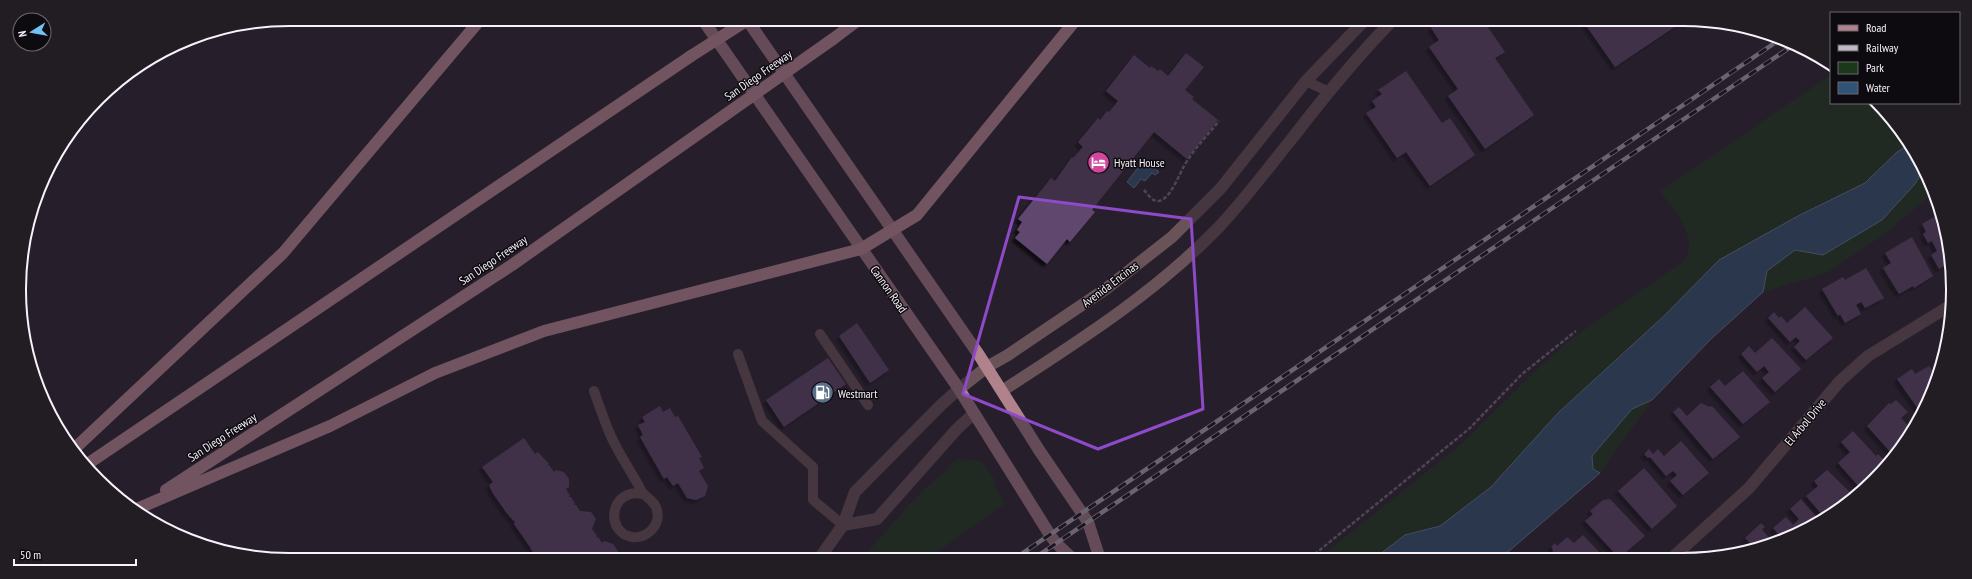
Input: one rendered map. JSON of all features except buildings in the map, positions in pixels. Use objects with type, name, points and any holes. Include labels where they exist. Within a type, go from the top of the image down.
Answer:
[{"type":"highway","points":[[77,446],[283,253],[475,26]]},
{"type":"highway","points":[[90,462],[690,56],[739,26]]},
{"type":"highway","name":"San Diego Freeway","points":[[140,507],[512,265],[850,26]]},
{"type":"highway","points":[[141,507],[330,426],[435,373],[544,331],[861,248],[917,215],[1071,26]]},
{"type":"main road","name":"Cannon Road","points":[[707,26],[959,389],[1050,535],[1067,553]]},
{"type":"main road","points":[[750,26],[987,367],[1039,450],[1088,522],[1098,553]]},
{"type":"street","name":"Avenida Encinas","points":[[823,553],[843,525],[855,492],[941,405],[987,367],[1010,354],[1107,288],[1172,237],[1221,188],[1306,81],[1359,26]]},
{"type":"street","points":[[1002,391],[1094,331],[1145,294],[1181,264],[1219,226],[1253,188],[1329,92],[1387,26]]},
{"type":"street","name":"El Arbol Drive","points":[[1678,553],[1749,488],[1840,381],[1868,356],[1945,309]]},
{"type":"street","points":[[843,525],[877,519],[951,435],[974,413]]},
{"type":"lane","points":[[1306,81],[1329,92]]},
{"type":"lane","points":[[820,334],[868,405]]},
{"type":"lane","points":[[738,354],[762,421],[813,466],[813,500],[843,525]]},
{"type":"lane","points":[[594,391],[610,435],[643,494],[654,503],[658,517],[652,530],[646,534],[632,537],[620,530],[616,524],[615,510],[618,503],[629,494],[643,494]]},
{"type":"path","points":[[1144,190],[1153,200],[1158,201],[1163,199],[1171,190],[1186,163],[1219,121]]},
{"type":"path","points":[[1316,553],[1470,428],[1522,374],[1576,331]]},
{"type":"highlighted area","points":[[1019,197],[1191,219],[1203,409],[1098,449],[963,394]]},
{"type":"green space","points":[[1830,76],[1830,104],[1870,104],[1902,143],[1919,173],[1929,196],[1883,235],[1826,273],[1763,292],[1712,338],[1652,400],[1600,473],[1508,553],[1325,553],[1464,442],[1527,379],[1568,342],[1683,262],[1688,253],[1689,244],[1687,234],[1684,225],[1660,191]]},
{"type":"green space","points":[[960,459],[981,461],[996,482],[993,484],[1005,503],[935,553],[867,553],[914,500],[949,468],[947,466]]},
{"type":"water","points":[[1905,147],[1920,176],[1915,184],[1882,220],[1823,255],[1795,250],[1767,271],[1763,292],[1712,338],[1652,400],[1632,409],[1592,456],[1593,469],[1600,473],[1509,551],[1505,553],[1382,553],[1405,535],[1440,526],[1491,487],[1558,413],[1665,315],[1719,260],[1798,216],[1865,183],[1897,152]]},
{"type":"water","points":[[1144,160],[1159,172],[1155,175],[1152,173],[1145,181],[1141,179],[1134,188],[1127,182]]},
{"type":"railway","points":[[1023,553],[1775,43]]},
{"type":"railway","points":[[1042,553],[1788,48]]},
{"type":"place","name":"Hyatt House","points":[[1099,162]]},
{"type":"place","name":"Westmart","points":[[822,393]]}]
